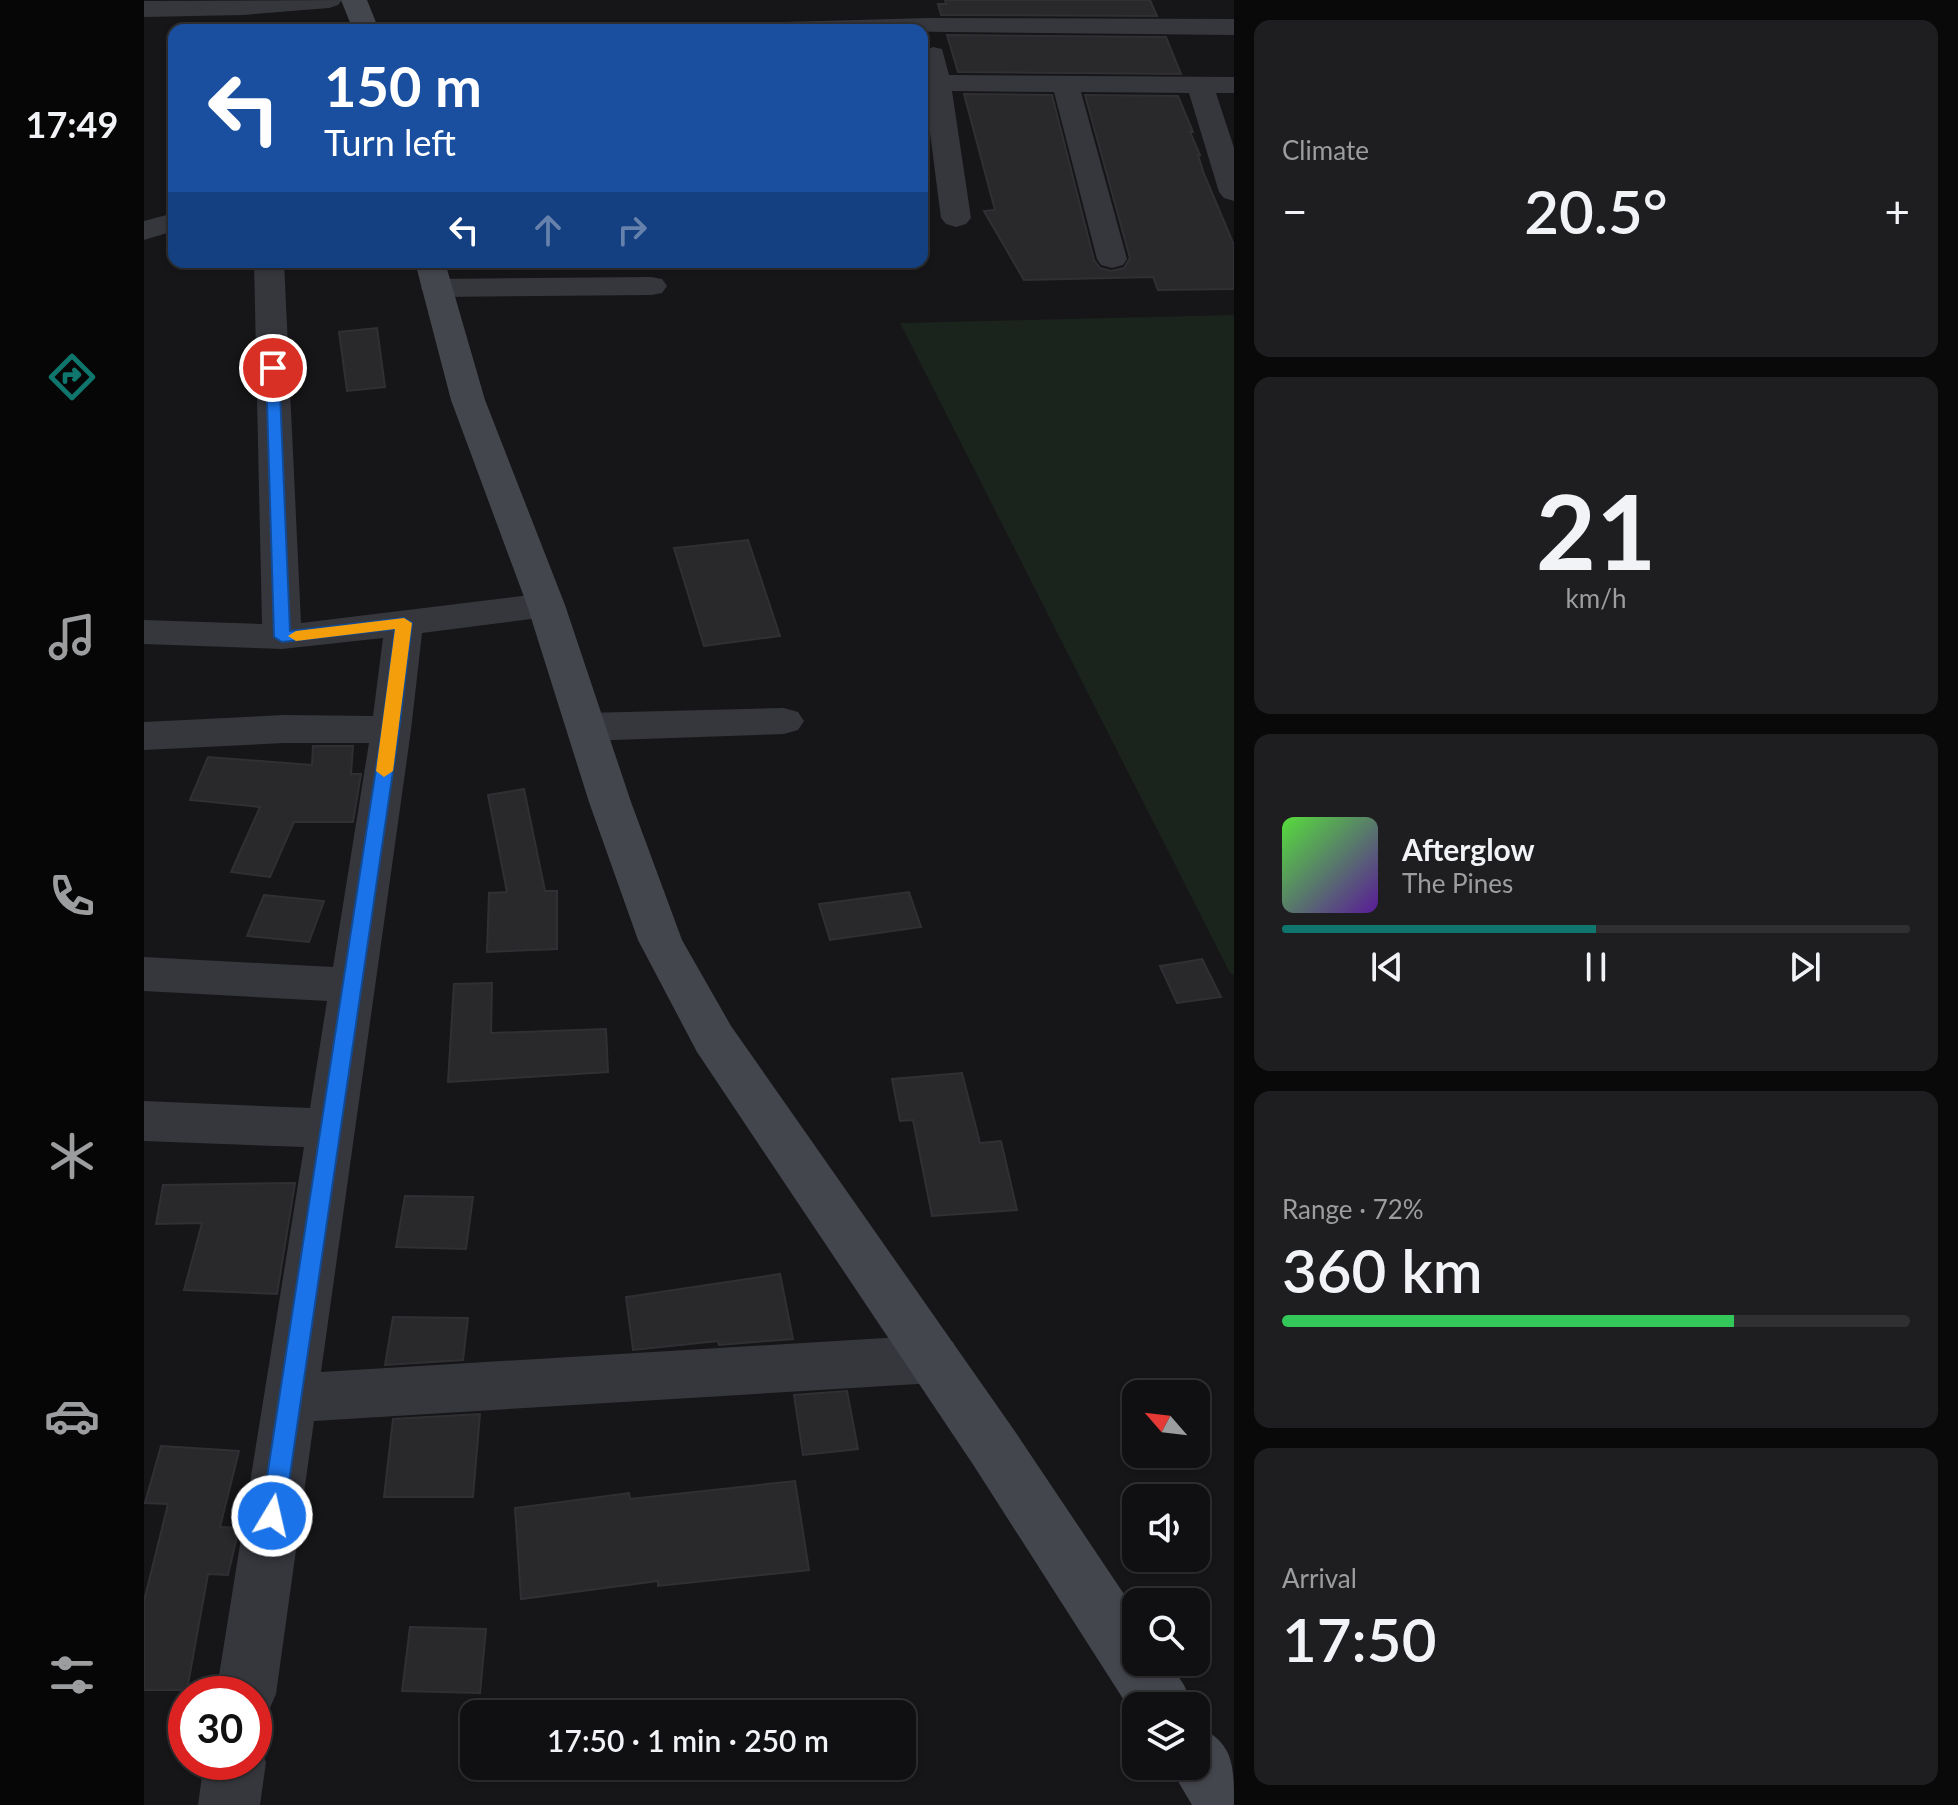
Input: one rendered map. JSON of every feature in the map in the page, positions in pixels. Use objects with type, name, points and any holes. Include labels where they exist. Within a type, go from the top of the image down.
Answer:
[{"type":"street","points":[[144,9],[243,7],[329,0]]},
{"type":"street","points":[[354,0],[364,24]]},
{"type":"street","points":[[1182,0],[1193,28]]},
{"type":"street","points":[[842,24],[925,13],[1048,12],[1193,28],[1234,27]]},
{"type":"street","points":[[928,30],[956,218]]},
{"type":"street","points":[[937,83],[1234,85]]},
{"type":"street","points":[[1066,86],[1112,259]]},
{"type":"street","points":[[1200,86],[1234,192]]},
{"type":"street","points":[[144,231],[168,224]]},
{"type":"street","points":[[269,268],[282,637]]},
{"type":"street","points":[[651,286],[434,275],[468,400],[546,605],[660,940],[714,1039],[934,1359],[1154,1692]]},
{"type":"street","points":[[144,632],[282,637],[546,605]]},
{"type":"street","points":[[249,1676],[391,730],[404,623]]},
{"type":"street","points":[[586,727],[784,721]]},
{"type":"street","points":[[144,736],[284,729],[391,730]]},
{"type":"street","points":[[144,974],[352,985]]},
{"type":"street","points":[[144,1121],[331,1128]]},
{"type":"street","points":[[290,1398],[934,1359]]},
{"type":"street","points":[[1210,1777],[1228,1805]]},
{"type":"street","points":[[229,1805],[232,1780]]},
{"type":"shaded area","points":[[1234,315],[1234,975],[1230,973],[900,323]]},
{"type":"building","points":[[945,0],[1150,0],[1157,16],[941,15],[938,4],[946,4]]},
{"type":"building","points":[[947,35],[1166,37],[1181,74],[958,72]]},
{"type":"building","points":[[964,94],[1052,95],[1094,260],[1100,268],[1111,271],[1124,268],[1130,258],[1085,95],[1178,96],[1193,132],[1190,132],[1204,174],[1234,245],[1234,289],[1158,290],[1153,277],[1024,280],[984,211],[995,210]]},
{"type":"building","points":[[377,328],[385,387],[347,391],[339,332]]},
{"type":"building","points":[[748,540],[780,636],[704,646],[674,548]]},
{"type":"building","points":[[313,746],[353,746],[351,774],[361,774],[353,822],[294,822],[270,877],[231,872],[260,807],[190,800],[208,757],[312,765]]},
{"type":"building","points":[[524,789],[545,891],[557,891],[557,949],[487,952],[489,893],[507,892],[488,795]]},
{"type":"building","points":[[909,892],[921,927],[830,940],[819,904]]},
{"type":"building","points":[[264,895],[324,901],[309,942],[247,936]]},
{"type":"building","points":[[1202,959],[1221,997],[1177,1003],[1160,966]]},
{"type":"building","points":[[492,983],[491,1033],[606,1029],[608,1072],[448,1082],[454,984]]},
{"type":"building","points":[[962,1073],[980,1143],[1001,1141],[1017,1210],[932,1216],[913,1120],[900,1121],[892,1079]]},
{"type":"building","points":[[295,1183],[277,1294],[184,1290],[202,1223],[156,1224],[163,1185]]},
{"type":"building","points":[[405,1196],[473,1197],[466,1249],[396,1247]]},
{"type":"building","points":[[780,1274],[793,1339],[719,1345],[718,1341],[633,1350],[626,1297]]},
{"type":"building","points":[[393,1317],[468,1318],[463,1360],[385,1365]]},
{"type":"building","points":[[847,1391],[858,1449],[803,1455],[794,1395]]},
{"type":"building","points":[[480,1414],[473,1497],[384,1497],[393,1419]]},
{"type":"building","points":[[161,1446],[239,1451],[220,1527],[239,1528],[228,1575],[208,1574],[190,1676],[168,1676],[168,1690],[144,1690],[144,1601],[168,1504],[145,1503]]},
{"type":"building","points":[[795,1481],[809,1570],[658,1586],[658,1581],[521,1599],[515,1508],[629,1493],[630,1499]]},
{"type":"building","points":[[410,1627],[486,1629],[480,1693],[402,1691]]},
{"type":"slow traffic","points":[[296,636],[404,623],[384,771]]},
{"type":"route","points":[[272,1516],[391,730],[404,623],[282,637],[273,368]]}]
